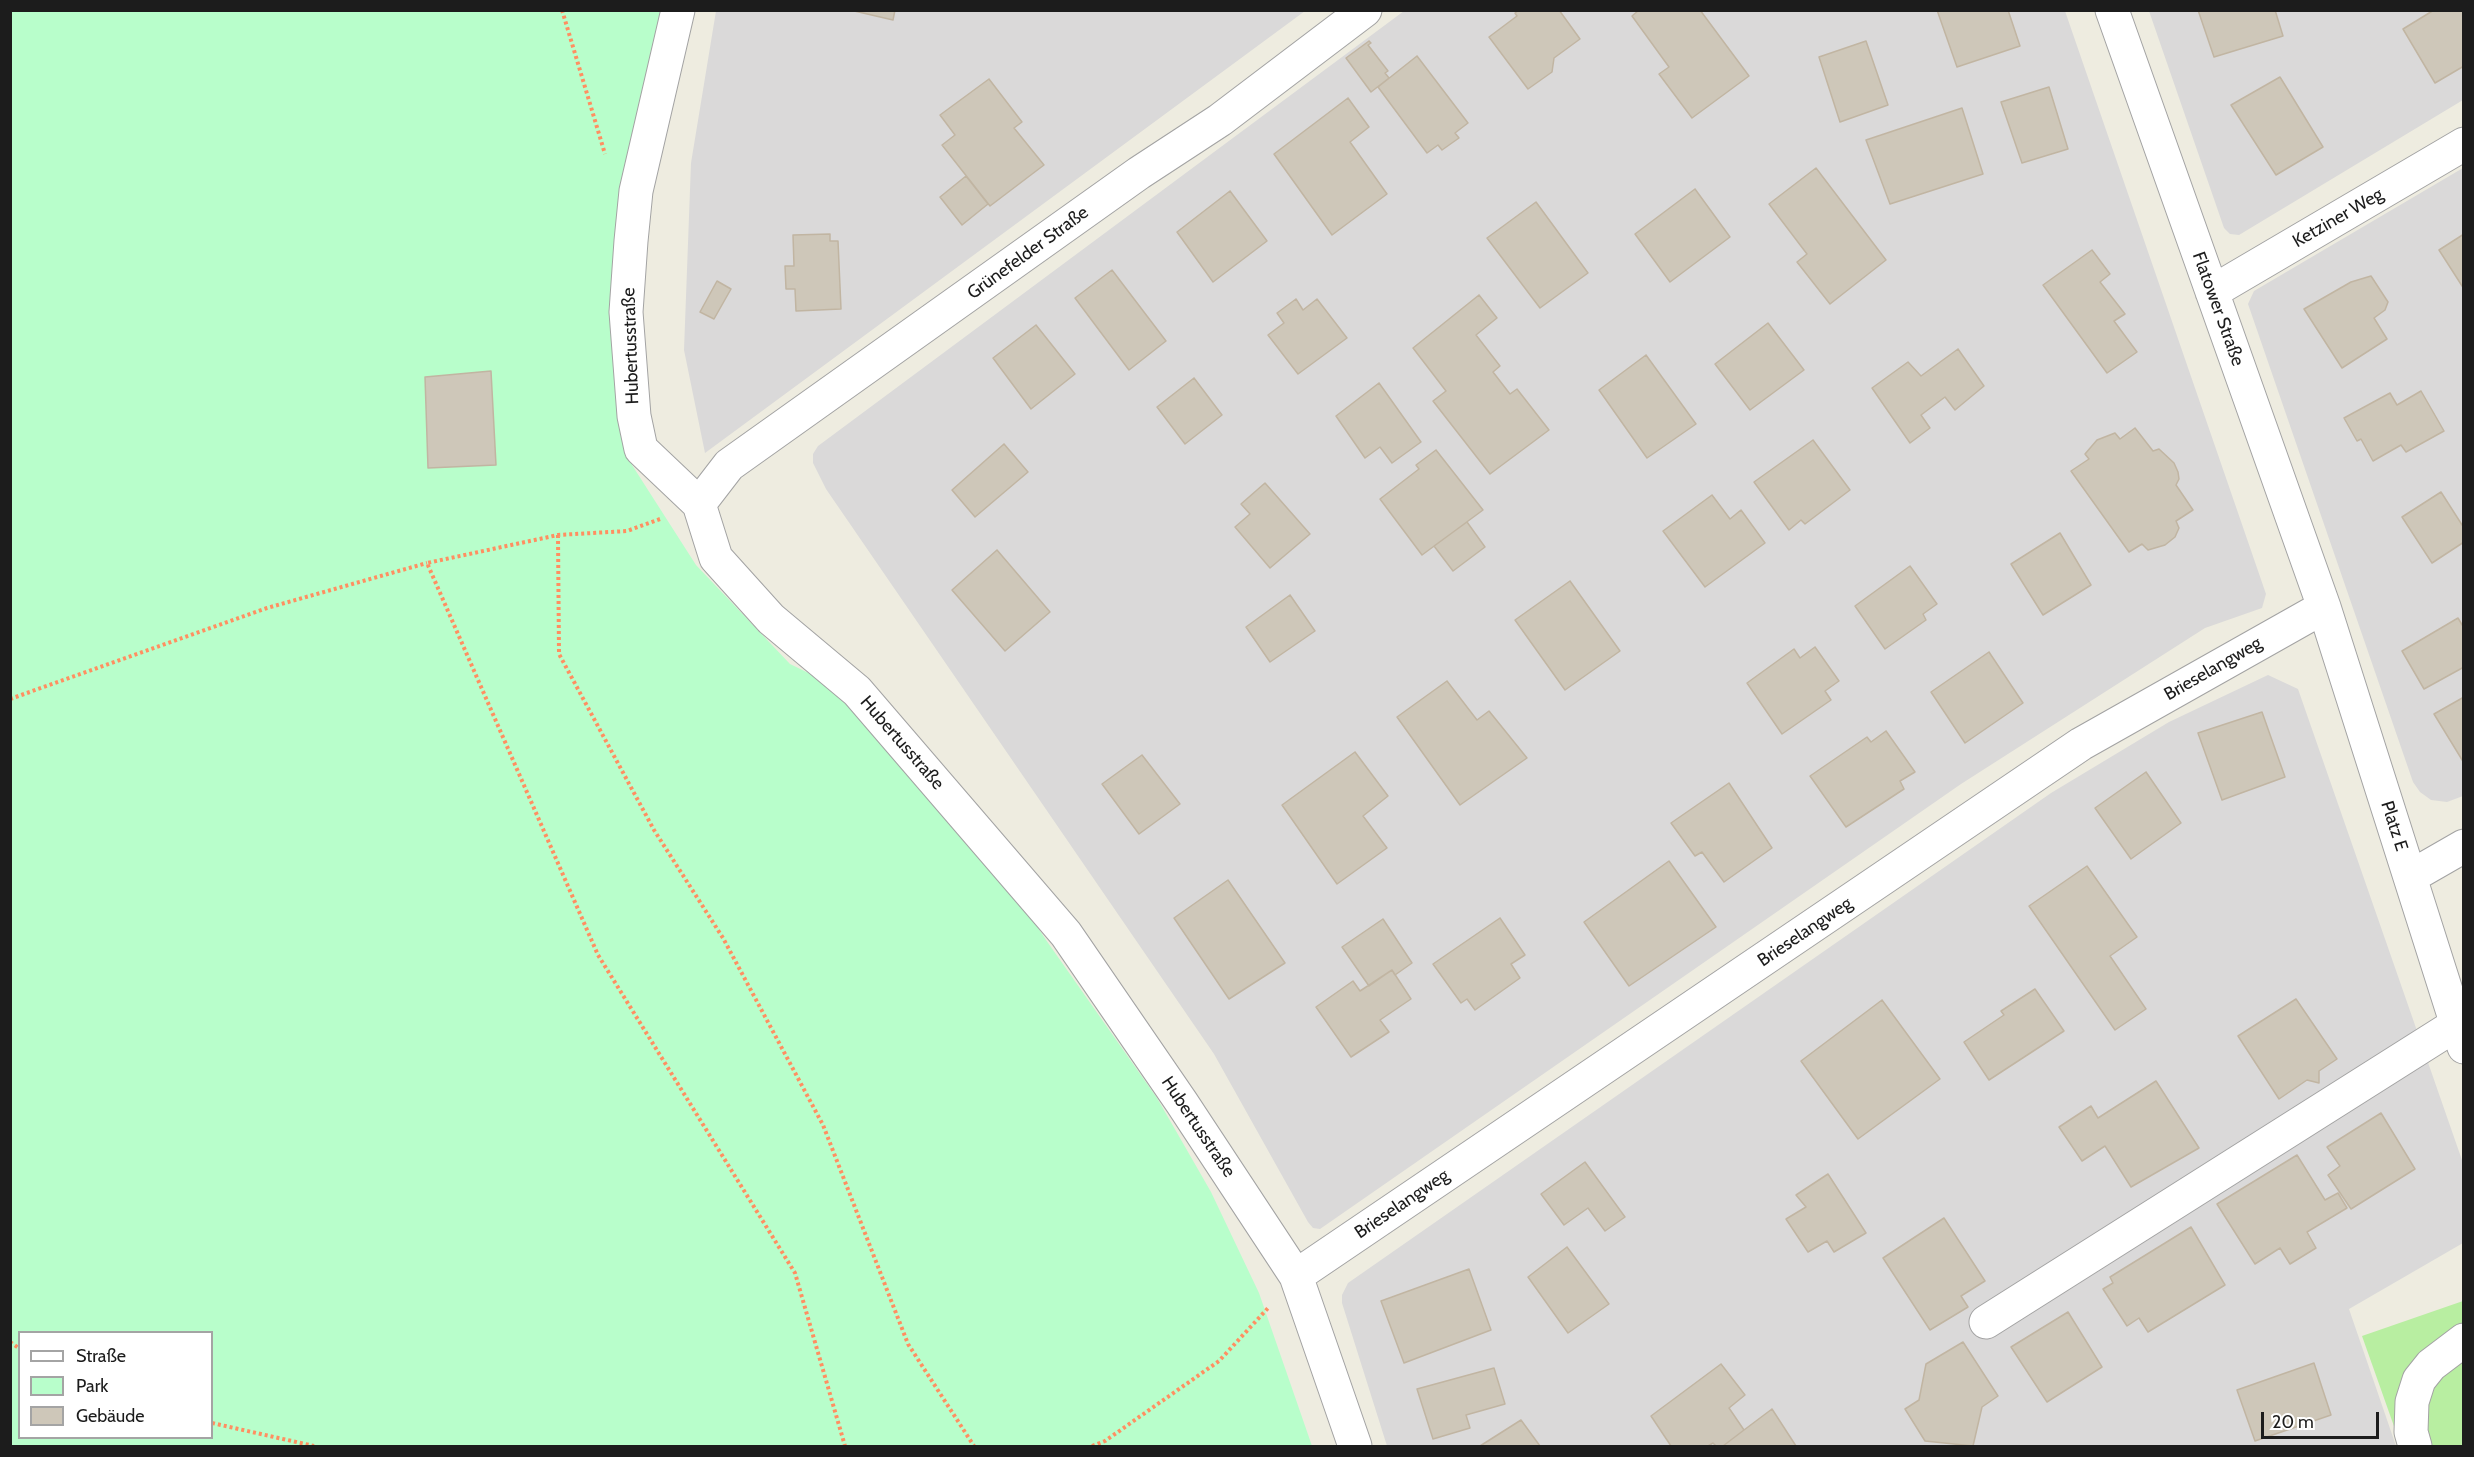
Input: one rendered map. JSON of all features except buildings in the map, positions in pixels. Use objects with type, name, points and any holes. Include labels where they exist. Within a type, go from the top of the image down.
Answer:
[{"type":"street","name":"Hubertusstraße","points":[[678,10],[636,191],[626,312],[634,416],[641,449],[699,504],[716,558],[771,619],[857,691],[1066,934],[1182,1103],[1296,1276],[1355,1446]]},
{"type":"street","name":"Grünefelder Straße","points":[[699,504],[729,465],[1139,174],[1220,120],[1365,10]]},
{"type":"street","name":"Flatower Straße","points":[[2112,10],[2324,607]]},
{"type":"street","name":"Ketziner Weg","points":[[2212,292],[2463,144]]},
{"type":"street","name":"Platz E","points":[[2324,607],[2460,1035]]},
{"type":"street","name":"Brieselangweg","points":[[1296,1276],[2081,744],[2324,607]]},
{"type":"street","points":[[2410,877],[2463,846]]},
{"type":"street","points":[[1986,1322],[2460,1035]]},
{"type":"street","points":[[2415,1446],[2411,1432],[2412,1402],[2419,1380],[2437,1359],[2463,1340]]},
{"type":"path","points":[[562,10],[608,164]]},
{"type":"path","points":[[10,699],[267,609],[427,563],[558,535],[627,531],[699,504]]},
{"type":"path","points":[[558,535],[559,654],[654,830],[723,938],[817,1115],[908,1344],[974,1446]]},
{"type":"path","points":[[427,563],[598,956],[795,1274],[845,1446]]},
{"type":"path","points":[[1092,1446],[1105,1441],[1220,1361],[1296,1276]]},
{"type":"path","points":[[213,1423],[314,1446]]},
{"type":"shaded area","points":[[716,11],[1305,11],[705,453],[684,350],[691,163]]},
{"type":"shaded area","points":[[1404,11],[2065,11],[2266,594],[2262,608],[2205,628],[1961,784],[1320,1229],[1313,1228],[1308,1222],[1214,1054],[826,489],[813,463],[813,454],[818,446]]},
{"type":"shaded area","points":[[2149,11],[2463,11],[2463,100],[2239,235],[2230,234],[2224,228]]},
{"type":"shaded area","points":[[2463,168],[2463,796],[2447,802],[2431,800],[2420,792],[2413,782],[2248,304],[2254,291]]},
{"type":"shaded area","points":[[2268,675],[2298,689],[2463,1163],[2463,1243],[2349,1309],[2396,1446],[1387,1446],[1342,1303],[1342,1295],[1348,1283],[2051,793],[2169,722]]},
{"type":"green space","points":[[10,11],[669,11],[615,299],[632,465],[696,565],[790,664],[829,683],[1005,877],[1046,940],[1157,1098],[1211,1192],[1259,1293],[1312,1446],[11,1446]]},
{"type":"green space","points":[[2463,1301],[2463,1446],[2401,1446],[2362,1336]]}]
